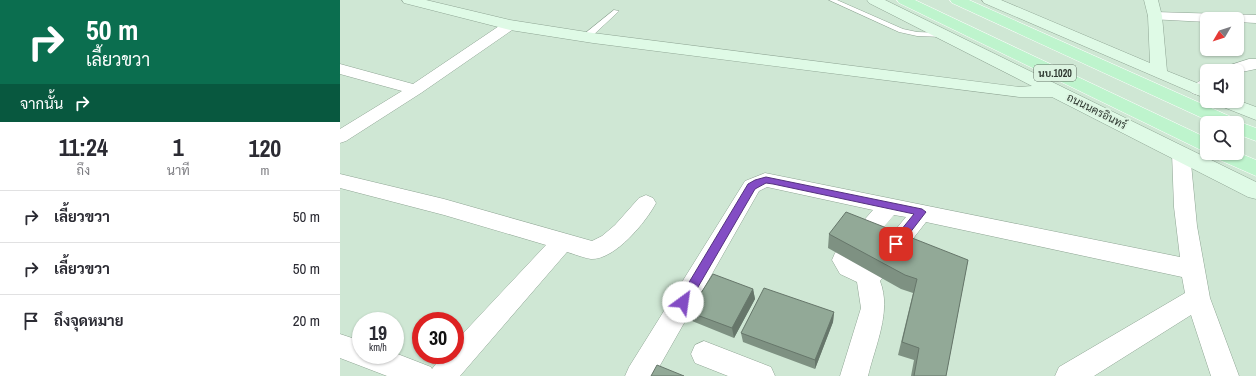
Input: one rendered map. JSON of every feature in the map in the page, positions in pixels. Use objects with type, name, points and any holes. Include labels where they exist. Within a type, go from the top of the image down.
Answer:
[{"type":"main road","name":"ถนนนครอินทร์","points":[[904,0],[1200,143]]},
{"type":"main road","name":"นบ.1020","points":[[957,0],[1214,116]]},
{"type":"main road","points":[[1244,130],[1256,135]]},
{"type":"main road","points":[[1237,160],[1256,169]]},
{"type":"street","points":[[409,0],[510,25],[586,37],[1019,92],[1057,91]]},
{"type":"street","name":"ถนนนครอินทร์","points":[[874,0],[1256,191]]},
{"type":"street","points":[[989,0],[1159,74],[1200,88]]},
{"type":"street","points":[[1151,0],[1155,16],[1159,74]]},
{"type":"street","points":[[1155,16],[1256,19]]},
{"type":"street","points":[[340,137],[415,90],[510,25]]},
{"type":"street","points":[[1244,66],[1256,64]]},
{"type":"street","points":[[340,69],[415,90]]},
{"type":"street","points":[[1244,76],[1256,78]]},
{"type":"street","points":[[1241,108],[1256,114]]},
{"type":"street","points":[[1181,153],[1182,180],[1192,269],[1198,298],[1225,376]]},
{"type":"street","points":[[639,376],[752,186],[758,182],[766,180],[1192,269]]},
{"type":"street","points":[[340,181],[592,250],[604,247],[613,242],[646,202]]},
{"type":"street","points":[[889,206],[843,260],[848,268],[861,275],[871,275],[922,212]]},
{"type":"street","points":[[442,376],[564,242]]},
{"type":"street","points":[[854,376],[873,308],[866,274]]},
{"type":"street","points":[[1070,376],[1198,298]]},
{"type":"street","points":[[340,346],[352,351]]},
{"type":"street","points":[[704,354],[761,376]]},
{"type":"street","points":[[389,364],[421,376]]},
{"type":"lane","points":[[832,0],[901,31],[917,34],[945,35]]},
{"type":"lane","points":[[586,37],[616,11]]},
{"type":"building","points":[[846,212],[968,260],[946,376],[914,376],[919,348],[902,342],[917,279],[905,275],[829,234]]},
{"type":"building","points":[[713,274],[753,289],[732,328],[689,312]]},
{"type":"building","points":[[764,288],[834,312],[815,360],[741,333]]},
{"type":"building","points":[[657,365],[684,376],[651,376]]},
{"type":"route","points":[[683,302],[752,186],[758,182],[766,180],[773,181],[922,212],[896,244]]}]
